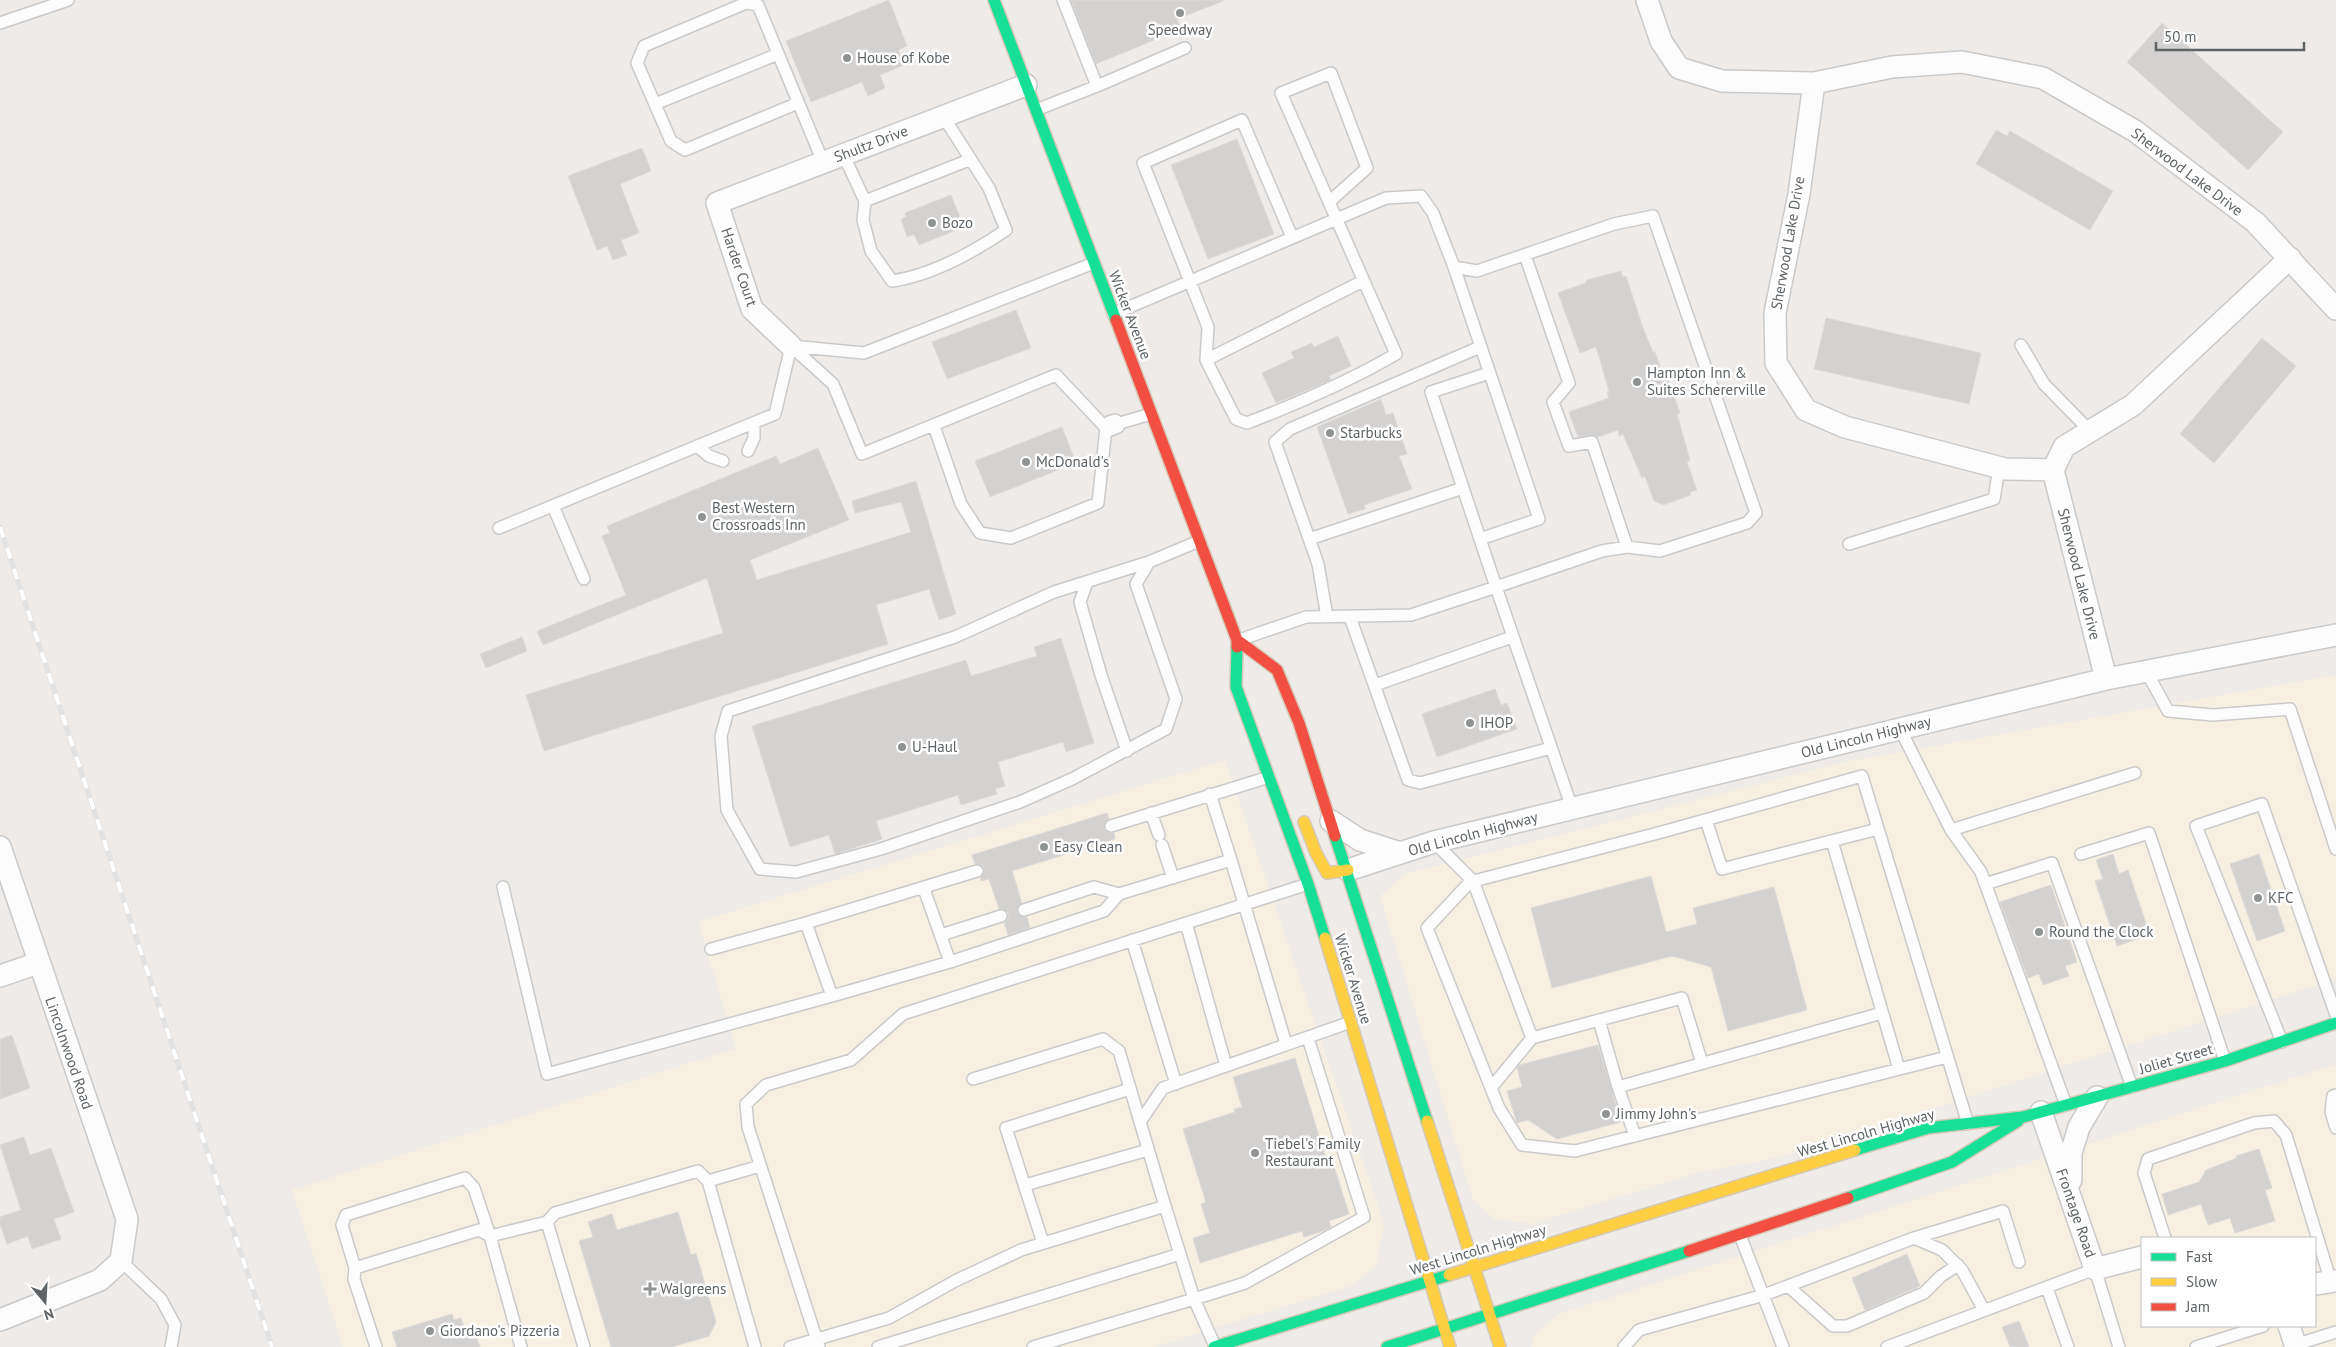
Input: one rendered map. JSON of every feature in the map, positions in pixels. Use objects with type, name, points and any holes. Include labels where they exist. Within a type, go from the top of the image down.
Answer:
[{"type":"main road","name":"Wicker Avenue","points":[[994,0],[1237,640],[1236,687],[1308,884],[1428,1281],[1450,1347]]},
{"type":"main road","name":"Wicker Avenue","points":[[1237,640],[1277,670],[1299,723],[1348,870],[1500,1347]]},
{"type":"main road","points":[[1269,777],[1282,780]]},
{"type":"main road","points":[[1301,813],[1316,853],[1327,873],[1348,870]]},
{"type":"main road","name":"Joliet Street","points":[[2032,1115],[2225,1060],[2336,1022]]},
{"type":"main road","points":[[1387,1347],[1740,1235],[1952,1162],[2032,1115]]},
{"type":"main road","name":"West Lincoln Highway","points":[[1215,1347],[1928,1128],[2032,1115]]},
{"type":"street","name":"Sherwood Lake Drive","points":[[1647,0],[1661,40],[1679,68],[1722,81],[1814,83],[1892,66],[1962,62],[2042,78],[2135,131],[2255,222],[2336,309]]},
{"type":"street","name":"Sherwood Lake Drive","points":[[1814,83],[1799,194],[1775,314],[1776,363],[1806,410],[1845,427],[1999,468],[2053,470],[2106,679]]},
{"type":"street","name":"Shultz Drive","points":[[717,202],[1026,85]]},
{"type":"street","name":"Harder Court","points":[[717,202],[752,310],[791,346]]},
{"type":"street","points":[[2053,470],[2064,447],[2133,405],[2290,258]]},
{"type":"street","name":"Old Lincoln Highway","points":[[1348,870],[1434,842],[2106,679],[2336,635]]},
{"type":"street","name":"Old Lincoln Highway","points":[[1331,821],[1360,840],[1400,853]]},
{"type":"street","name":"Lincolnwood Road","points":[[0,847],[38,963],[127,1219],[121,1261]]},
{"type":"street","points":[[0,976],[38,963]]},
{"type":"street","points":[[2072,1201],[2071,1153],[2079,1127],[2097,1097]]},
{"type":"street","name":"Frontage Road","points":[[2032,1115],[2072,1201],[2095,1269],[2141,1257]]},
{"type":"street","points":[[0,1320],[71,1294],[100,1280],[121,1261]]},
{"type":"lane","points":[[0,23],[68,0]]},
{"type":"lane","points":[[1063,0],[1097,86]]},
{"type":"lane","points":[[798,103],[685,150],[671,141],[637,63],[644,46],[746,3],[758,4],[823,162]]},
{"type":"lane","points":[[1036,110],[1185,48]]},
{"type":"lane","points":[[655,104],[778,54]]},
{"type":"lane","points":[[1292,237],[1242,120],[1143,163],[1208,327],[1206,360],[1236,419],[1247,422],[1314,397],[1356,377],[1396,354],[1363,281],[1281,93],[1331,73],[1367,168],[1329,202]]},
{"type":"lane","points":[[843,154],[865,201],[863,220],[871,251],[892,280],[911,278],[976,251],[1006,230],[989,188],[969,160],[943,116]]},
{"type":"lane","points":[[865,201],[969,160]]},
{"type":"lane","points":[[1113,314],[1386,198],[1421,196],[1433,213],[1454,267],[1539,519],[1480,539]]},
{"type":"lane","points":[[1237,640],[1306,617],[1411,615],[1602,551],[1627,548],[1660,551],[1747,523],[1756,513],[1653,216],[1614,224],[1477,271],[1454,267]]},
{"type":"lane","points":[[1525,255],[1569,383],[1554,402],[1569,446],[1592,442],[1627,548]]},
{"type":"lane","points":[[791,346],[864,353],[1094,263]]},
{"type":"lane","points":[[1206,360],[1363,281]]},
{"type":"lane","points":[[499,528],[775,414],[791,346]]},
{"type":"lane","points":[[791,346],[833,384],[862,454],[1056,375],[1106,428]]},
{"type":"lane","points":[[2021,346],[2044,384],[2090,431]]},
{"type":"lane","points":[[1327,617],[1318,564],[1275,442],[1290,429],[1480,347]]},
{"type":"lane","points":[[1489,373],[1431,392],[1512,637],[1572,808]]},
{"type":"lane","points":[[934,426],[961,504],[980,533],[1010,538],[1098,503],[1106,428],[1109,422],[1115,420],[1120,423],[1151,414]]},
{"type":"lane","points":[[748,451],[754,438],[754,423]]},
{"type":"lane","points":[[697,446],[709,456],[722,461]]},
{"type":"lane","points":[[1849,544],[1994,499],[1999,468]]},
{"type":"lane","points":[[1309,539],[1463,488]]},
{"type":"lane","points":[[554,506],[584,579]]},
{"type":"lane","points":[[1149,562],[1136,584],[1176,699],[1166,730],[1072,779],[1020,802],[881,848],[796,872],[760,869],[727,810],[721,736],[728,711],[955,637],[1054,592],[1149,562],[1199,541]]},
{"type":"lane","points":[[1087,582],[1080,602],[1126,751]]},
{"type":"lane","points":[[1350,617],[1408,780],[1420,783],[1551,748]]},
{"type":"lane","points":[[1375,685],[1512,637]]},
{"type":"lane","points":[[2146,671],[2168,711],[2213,715],[2290,709],[2336,849]]},
{"type":"lane","points":[[1900,729],[1951,830],[1981,872],[2066,1105]]},
{"type":"lane","points":[[1951,830],[2135,773]]},
{"type":"lane","points":[[1948,1057],[1575,1151],[1522,1145],[1499,1108],[1427,928],[1470,882],[1706,820],[1862,776],[1948,1057],[1968,1124]]},
{"type":"lane","points":[[1112,826],[1269,777]]},
{"type":"lane","points":[[1210,794],[1286,1044]]},
{"type":"lane","points":[[2282,1042],[2196,826],[2262,804],[2336,1015]]},
{"type":"lane","points":[[1152,813],[1173,878]]},
{"type":"lane","points":[[1706,820],[1722,869],[1878,829]]},
{"type":"lane","points":[[2081,854],[2149,833],[2225,1060]]},
{"type":"lane","points":[[1832,841],[1899,1069]]},
{"type":"lane","points":[[1434,842],[1473,881],[1532,1038]]},
{"type":"lane","points":[[503,887],[547,1074],[950,962],[1104,911],[1120,894],[1231,860]]},
{"type":"lane","points":[[1985,884],[2052,863],[2132,1087]]},
{"type":"lane","points":[[711,949],[924,889],[977,871]]},
{"type":"lane","points":[[818,1343],[748,1127],[746,1104],[766,1085],[851,1060],[903,1014],[1308,884]]},
{"type":"lane","points":[[1024,910],[1094,887],[1120,894]]},
{"type":"lane","points":[[924,889],[950,962]]},
{"type":"lane","points":[[941,935],[1002,916]]},
{"type":"lane","points":[[806,923],[832,996]]},
{"type":"lane","points":[[1186,923],[1226,1066]]},
{"type":"lane","points":[[1132,940],[1176,1084]]},
{"type":"lane","points":[[1491,1088],[1532,1038],[1682,998],[1702,1063]]},
{"type":"lane","points":[[1618,1087],[1882,1013]]},
{"type":"lane","points":[[1599,1020],[1634,1136]]},
{"type":"lane","points":[[1140,1122],[1163,1088],[1351,1022]]},
{"type":"lane","points":[[1033,1347],[1245,1283],[1364,1217],[1308,1038]]},
{"type":"lane","points":[[973,1079],[1103,1039],[1119,1051],[1194,1299],[1215,1347]]},
{"type":"lane","points":[[1043,1243],[1006,1128],[1130,1090]]},
{"type":"lane","points":[[2336,1094],[2333,1096],[2331,1112],[2336,1128]]},
{"type":"lane","points":[[2165,1237],[2144,1173],[2148,1159],[2254,1123],[2274,1121],[2286,1135],[2314,1237]]},
{"type":"lane","points":[[1025,1185],[1148,1150]]},
{"type":"lane","points":[[708,1182],[760,1166]]},
{"type":"lane","points":[[354,1268],[478,1230],[490,1236],[547,1222],[555,1214],[698,1171],[708,1182],[755,1347]]},
{"type":"lane","points":[[376,1347],[354,1278],[354,1268],[342,1225],[346,1215],[465,1178],[474,1188],[490,1236],[521,1347]]},
{"type":"lane","points":[[790,1347],[818,1343],[889,1318],[955,1281],[1021,1250],[1165,1206]]},
{"type":"lane","points":[[1629,1345],[1639,1330],[1764,1295],[1914,1238],[2003,1211],[2019,1262]]},
{"type":"lane","points":[[547,1222],[584,1347]]},
{"type":"lane","points":[[1740,1235],[1783,1347]]},
{"type":"lane","points":[[1914,1238],[1942,1250],[1958,1265],[1984,1310]]},
{"type":"lane","points":[[2316,1243],[2327,1283]]},
{"type":"lane","points":[[878,1347],[1180,1254]]},
{"type":"lane","points":[[121,1261],[161,1299],[174,1325],[171,1347]]},
{"type":"lane","points":[[1788,1286],[1833,1326],[1847,1326],[1924,1293],[1941,1276],[1958,1265]]},
{"type":"lane","points":[[1887,1347],[2095,1269],[2119,1347]]},
{"type":"lane","points":[[2047,1288],[2068,1347]]},
{"type":"lane","points":[[2196,1347],[2260,1327]]},
{"type":"lane","points":[[2294,1339],[2326,1341],[2336,1332]]},
{"type":"shaded area","points":[[2336,675],[2336,979],[1777,1158],[1701,1172],[1531,1224],[1495,1219],[1473,1200],[1380,896],[1404,874],[1850,761]]},
{"type":"shaded area","points":[[1225,760],[1384,1224],[1376,1266],[1351,1286],[1154,1347],[343,1347],[292,1190],[736,1048],[698,922]]},
{"type":"shaded area","points":[[2336,1064],[2336,1347],[1531,1347],[1534,1336],[1556,1315]]},
{"type":"building","name":"House of Kobe","points":[[889,0],[907,46],[898,50],[904,65],[880,75],[885,88],[868,96],[862,82],[811,102],[786,41]]},
{"type":"building","name":"Speedway","points":[[1071,0],[1223,1],[1177,19],[1181,29],[1096,64]]},
{"type":"building","points":[[2162,23],[2283,132],[2248,170],[2127,62]]},
{"type":"building","points":[[1996,130],[2007,136],[2010,131],[2113,191],[2090,230],[1976,164]]},
{"type":"building","points":[[1237,139],[1274,234],[1208,259],[1171,165]]},
{"type":"building","points":[[642,148],[651,171],[620,184],[639,233],[621,240],[627,255],[613,260],[607,246],[597,250],[568,176]]},
{"type":"building","name":"Bozo","points":[[951,195],[964,227],[919,245],[914,234],[907,237],[901,219],[906,217],[905,213]]},
{"type":"building","name":"Hampton Inn & Suites Schererville","points":[[1621,271],[1623,277],[1626,276],[1643,328],[1653,352],[1655,352],[1662,372],[1665,371],[1680,413],[1677,414],[1690,460],[1687,462],[1697,490],[1690,492],[1691,495],[1663,505],[1654,501],[1645,476],[1642,478],[1623,434],[1619,436],[1618,430],[1598,437],[1591,435],[1578,437],[1569,412],[1609,398],[1607,392],[1609,391],[1596,347],[1580,353],[1558,293],[1585,283],[1587,280]]},
{"type":"building","points":[[1016,310],[1031,348],[947,379],[932,342]]},
{"type":"building","points":[[1826,318],[1981,353],[1969,404],[1814,369]]},
{"type":"building","points":[[1338,336],[1351,366],[1329,376],[1331,380],[1276,403],[1262,373],[1294,358],[1291,352],[1312,343],[1314,347]]},
{"type":"building","points":[[2262,338],[2296,366],[2214,463],[2180,434]]},
{"type":"building","points":[[1381,399],[1386,415],[1393,413],[1407,454],[1399,456],[1412,489],[1364,505],[1365,509],[1348,514],[1317,427]]},
{"type":"building","name":"McDonald's","points":[[1062,427],[1076,463],[990,497],[975,461]]},
{"type":"building","points":[[818,448],[849,520],[750,560],[757,580],[911,532],[901,502],[855,513],[852,501],[916,481],[956,614],[939,620],[929,589],[876,605],[888,644],[544,751],[526,695],[723,633],[707,578],[543,645],[537,631],[626,595],[602,536],[610,533],[607,526],[776,456],[780,464]]},
{"type":"building","points":[[522,637],[527,651],[486,668],[480,654]]},
{"type":"building","name":"U-Haul","points":[[1061,638],[1094,743],[1066,752],[1063,742],[998,762],[1005,786],[995,789],[997,794],[961,805],[958,795],[876,821],[882,839],[835,854],[829,835],[790,847],[752,726],[966,660],[971,676],[1037,656],[1034,647]]},
{"type":"building","name":"IHOP","points":[[1495,689],[1501,705],[1507,703],[1517,729],[1437,757],[1422,714]]},
{"type":"building","name":"Easy Clean","points":[[1107,813],[1109,819],[1104,824],[1104,829],[1109,833],[1114,833],[1115,839],[1012,871],[1022,903],[1017,908],[1017,913],[1022,917],[1027,917],[1030,928],[1008,935],[1004,923],[1008,918],[1008,913],[1003,909],[999,909],[989,879],[981,881],[980,878],[984,873],[984,868],[979,864],[975,864],[972,855]]},
{"type":"building","points":[[2113,854],[2119,874],[2128,870],[2150,935],[2117,946],[2095,881],[2103,879],[2096,860]]},
{"type":"building","name":"KFC","points":[[2259,854],[2285,931],[2257,941],[2230,864]]},
{"type":"building","points":[[1651,876],[1666,932],[1697,924],[1693,908],[1774,887],[1807,1010],[1728,1031],[1711,967],[1672,956],[1552,988],[1531,908]]},
{"type":"building","name":"Round the Clock","points":[[2051,885],[2077,962],[2065,966],[2069,976],[2043,985],[2039,974],[2028,978],[2000,902]]},
{"type":"building","points":[[12,1035],[30,1088],[0,1099],[0,1039]]},
{"type":"building","points":[[1598,1045],[1621,1122],[1557,1139],[1528,1120],[1517,1123],[1507,1091],[1522,1087],[1517,1068],[1519,1065]]},
{"type":"building","name":"Tiebel's Family Restaurant","points":[[1295,1058],[1328,1165],[1333,1163],[1349,1214],[1329,1221],[1331,1227],[1323,1231],[1304,1237],[1302,1231],[1200,1263],[1193,1238],[1210,1233],[1201,1204],[1206,1202],[1183,1129],[1235,1112],[1234,1109],[1242,1107],[1233,1077]]},
{"type":"building","points":[[24,1137],[30,1155],[51,1148],[74,1212],[54,1219],[61,1239],[32,1249],[28,1236],[7,1244],[0,1224],[0,1217],[21,1210],[0,1145]]},
{"type":"building","points":[[2259,1149],[2272,1188],[2265,1190],[2275,1221],[2235,1233],[2230,1218],[2208,1225],[2201,1204],[2168,1215],[2162,1194],[2199,1182],[2206,1170],[2237,1158],[2236,1156]]},
{"type":"building","name":"Walgreens","points":[[678,1212],[691,1255],[696,1253],[716,1322],[709,1336],[672,1347],[611,1347],[579,1241],[593,1237],[588,1222],[612,1214],[617,1230]]},
{"type":"building","points":[[1907,1254],[1920,1286],[1865,1310],[1852,1278]]},
{"type":"building","name":"Giordano's Pizzeria","points":[[452,1314],[454,1320],[461,1318],[466,1332],[474,1330],[480,1347],[397,1347],[392,1332]]},
{"type":"building","points":[[2019,1321],[2029,1347],[2010,1347],[2002,1327]]},
{"type":"railway","points":[[0,527],[272,1347]]},
{"type":"traffic: fast","points":[[994,0],[1116,320]]},
{"type":"traffic: fast","points":[[1237,647],[1236,687],[1308,884],[1325,938]]},
{"type":"traffic: fast","points":[[1335,836],[1427,1121]]},
{"type":"traffic: fast","points":[[1855,1150],[1928,1128],[2023,1117],[2225,1061],[2336,1023]]},
{"type":"traffic: fast","points":[[1848,1198],[1952,1162],[2018,1121]]},
{"type":"traffic: fast","points":[[1387,1347],[1689,1251]]},
{"type":"traffic: fast","points":[[1214,1347],[1449,1275]]},
{"type":"traffic: slow","points":[[1304,822],[1316,853],[1327,873],[1348,870]]},
{"type":"traffic: slow","points":[[1325,938],[1450,1347]]},
{"type":"traffic: slow","points":[[1427,1121],[1500,1347]]},
{"type":"traffic: slow","points":[[1449,1275],[1855,1150]]},
{"type":"traffic: jam","points":[[1116,320],[1237,640],[1237,647]]},
{"type":"traffic: jam","points":[[1237,640],[1277,670],[1299,723],[1335,836]]},
{"type":"traffic: jam","points":[[1689,1251],[1848,1198]]},
{"type":"place","name":"Speedway","points":[[1180,13]]},
{"type":"place","name":"House of Kobe","points":[[847,58]]},
{"type":"place","name":"Bozo","points":[[932,223]]},
{"type":"place","name":"Hampton Inn & Suites Schererville","points":[[1637,382]]},
{"type":"place","name":"Starbucks","points":[[1330,433]]},
{"type":"place","name":"McDonald's","points":[[1026,462]]},
{"type":"place","name":"Best Western Crossroads Inn","points":[[702,517]]},
{"type":"place","name":"IHOP","points":[[1470,723]]},
{"type":"place","name":"U-Haul","points":[[902,747]]},
{"type":"place","name":"Easy Clean","points":[[1044,847]]},
{"type":"place","name":"KFC","points":[[2258,898]]},
{"type":"place","name":"Round the Clock","points":[[2039,932]]},
{"type":"place","name":"Jimmy John's","points":[[1606,1114]]},
{"type":"place","name":"Tiebel's Family Restaurant","points":[[1255,1153]]},
{"type":"place","name":"Walgreens","points":[[650,1289]]},
{"type":"place","name":"Giordano's Pizzeria","points":[[430,1331]]}]
